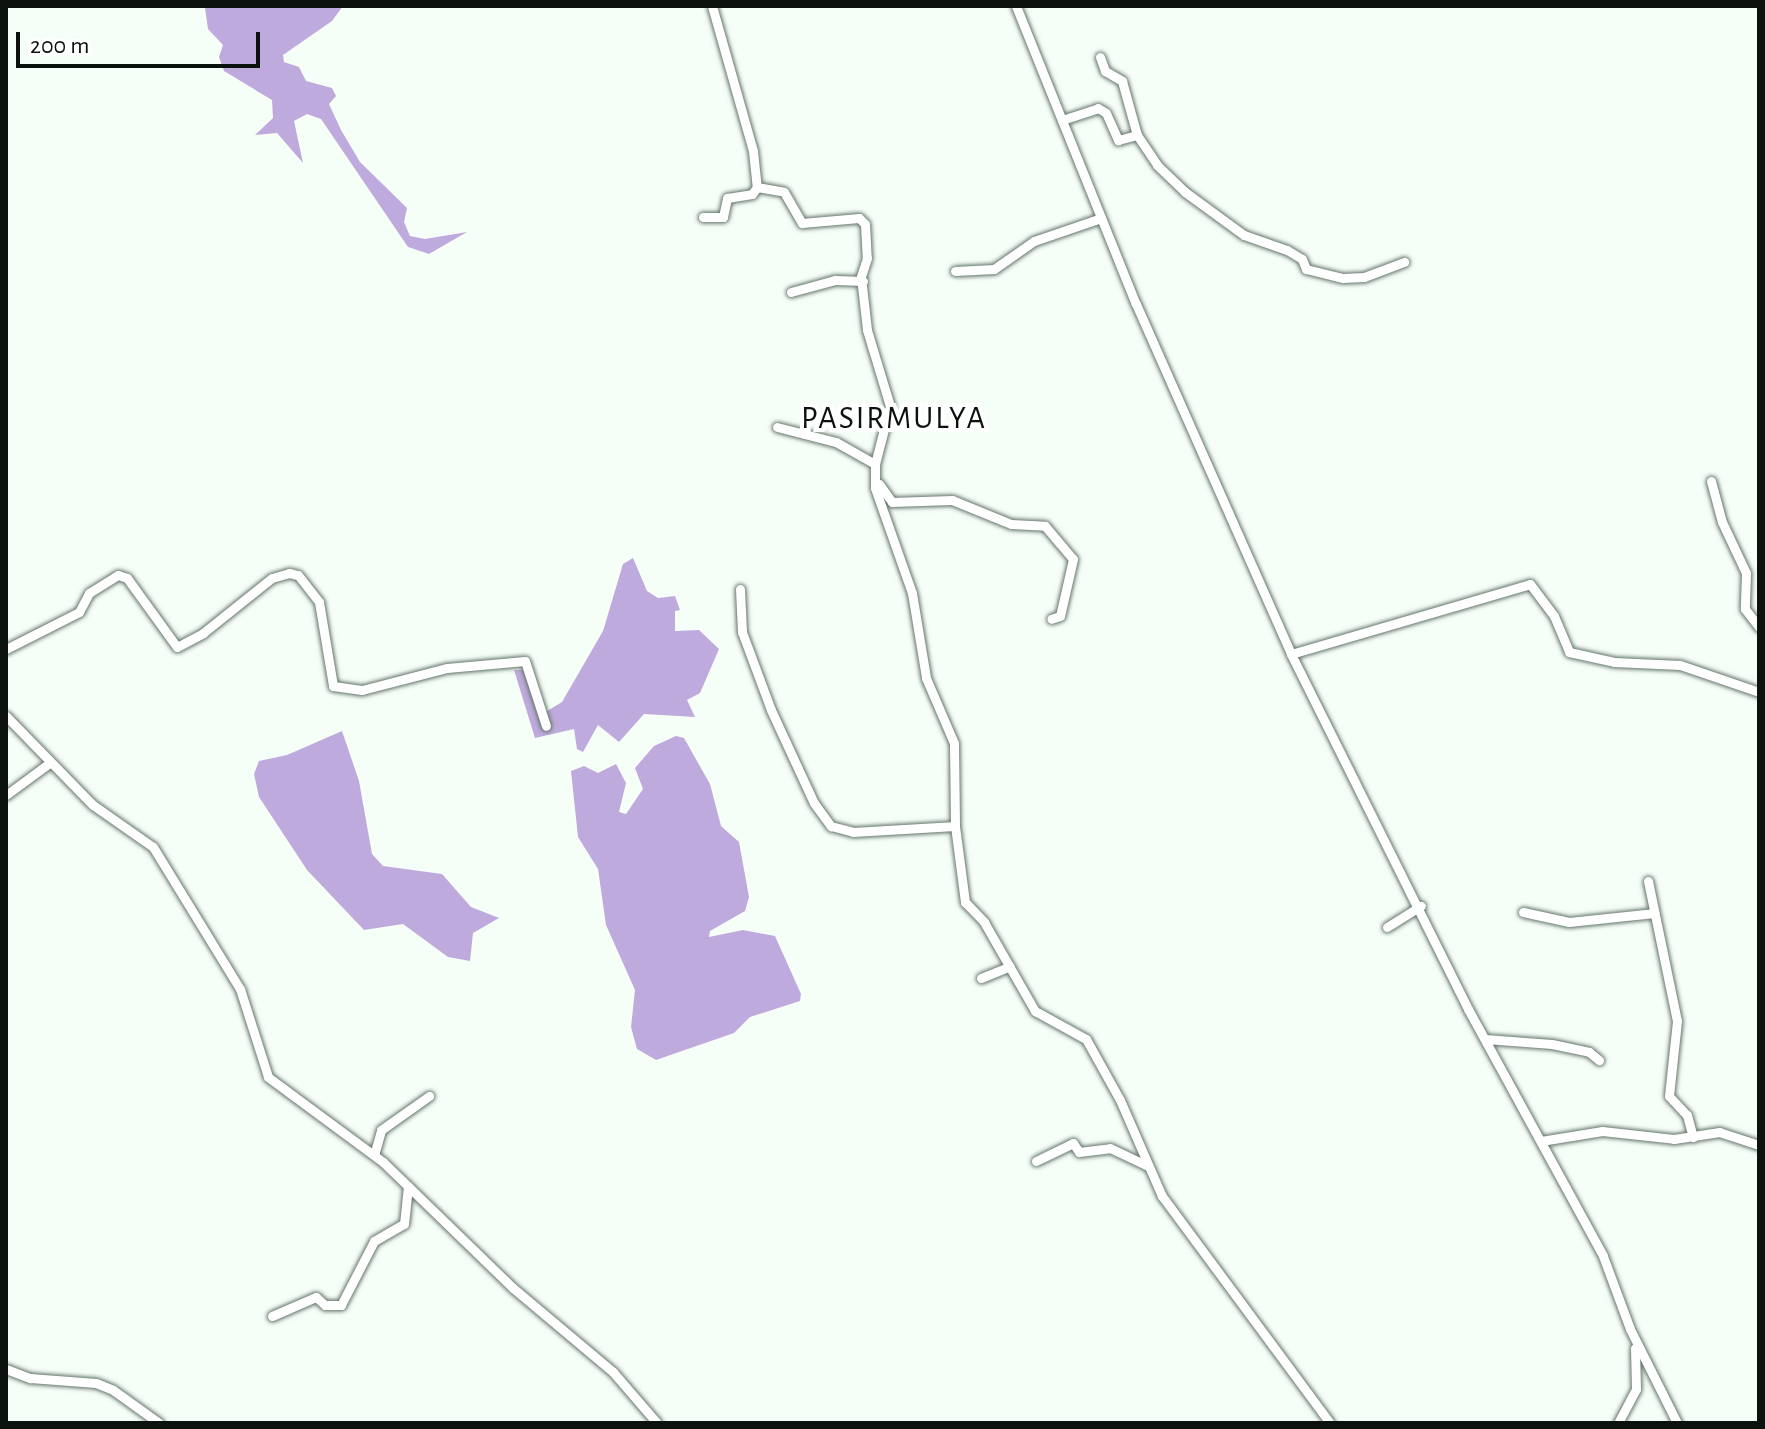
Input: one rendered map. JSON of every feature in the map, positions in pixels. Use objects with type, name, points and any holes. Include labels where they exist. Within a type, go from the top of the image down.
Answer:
[{"type":"street","points":[[703,217],[723,217],[727,198],[751,195],[757,187],[753,151],[712,6]]},
{"type":"street","points":[[1016,6],[1101,218],[1291,654],[1421,906],[1485,1039],[1603,1256],[1630,1329],[1677,1423]]},
{"type":"street","points":[[1100,57],[1105,71],[1122,81],[1137,135],[1185,192],[1244,235],[1297,255],[1306,269],[1352,279],[1404,262]]},
{"type":"street","points":[[1062,120],[1098,108],[1106,113],[1118,140],[1137,135]]},
{"type":"street","points":[[757,187],[784,192],[793,215],[802,223],[864,219],[868,245],[863,281],[871,350],[890,406],[875,469],[912,593],[926,678],[954,743],[955,826],[965,902],[984,922],[1035,1011],[1086,1039],[1120,1100],[1148,1166],[1198,1251],[1264,1329],[1330,1423]]},
{"type":"street","points":[[955,271],[994,269],[1034,241],[1101,218]]},
{"type":"street","points":[[791,292],[835,280],[863,281]]},
{"type":"street","points":[[777,427],[836,442],[875,469],[892,502],[952,500],[1011,524],[1045,526],[1073,559],[1059,619],[1051,619]]},
{"type":"street","points":[[1711,481],[1722,522],[1746,573],[1745,609],[1759,627]]},
{"type":"street","points":[[7,648],[79,612],[89,593],[118,575],[127,578],[177,647],[203,633],[272,578],[289,573],[298,575],[319,602],[333,686],[362,690],[447,668],[525,661],[546,726]]},
{"type":"street","points":[[1291,654],[1530,584],[1554,616],[1569,652],[1614,662],[1680,665],[1759,692]]},
{"type":"street","points":[[740,589],[742,632],[771,710],[814,803],[831,826],[853,832],[955,826]]},
{"type":"street","points":[[7,721],[93,805],[153,847],[240,989],[268,1077],[374,1155],[513,1288],[613,1372],[657,1423]]},
{"type":"street","points":[[6,795],[48,764]]},
{"type":"street","points":[[1648,881],[1677,1021],[1669,1096],[1687,1115],[1693,1137]]},
{"type":"street","points":[[1387,927],[1421,906]]},
{"type":"street","points":[[1523,912],[1569,922],[1655,913]]},
{"type":"street","points":[[981,978],[1010,966]]},
{"type":"street","points":[[1485,1039],[1552,1044],[1589,1052],[1599,1060]]},
{"type":"street","points":[[374,1155],[381,1130],[429,1096]]},
{"type":"street","points":[[1541,1141],[1602,1131],[1693,1137],[1719,1132],[1759,1145]]},
{"type":"street","points":[[1036,1161],[1073,1143],[1079,1152],[1110,1148],[1148,1166]]},
{"type":"street","points":[[272,1316],[316,1297],[325,1305],[341,1305],[374,1241],[404,1224],[408,1186]]},
{"type":"street","points":[[1618,1423],[1639,1371],[1630,1329]]},
{"type":"street","points":[[6,1369],[43,1380],[96,1383],[113,1390],[159,1423]]},
{"type":"shaded area","points":[[343,6],[332,21],[283,55],[284,62],[299,67],[306,81],[332,88],[336,96],[329,104],[341,130],[360,162],[407,208],[404,222],[410,236],[425,239],[467,232],[429,254],[408,247],[321,119],[307,114],[294,121],[303,163],[277,133],[255,135],[273,118],[272,100],[224,71],[219,57],[223,45],[208,29],[205,8]]},
{"type":"shaded area","points":[[633,558],[647,591],[658,598],[675,596],[680,610],[675,611],[675,631],[699,630],[719,649],[700,693],[687,700],[695,717],[644,714],[619,742],[598,725],[583,752],[577,749],[574,729],[535,738],[514,670],[523,670],[539,716],[562,702],[603,631],[623,564]]},
{"type":"shaded area","points":[[342,731],[359,781],[372,854],[383,866],[442,874],[471,907],[499,918],[473,933],[470,961],[448,957],[403,924],[364,930],[307,870],[259,797],[254,774],[259,761],[287,755]]},
{"type":"shaded area","points":[[676,736],[684,738],[710,784],[721,826],[739,842],[749,897],[745,911],[710,931],[709,937],[743,930],[775,936],[801,994],[800,1001],[750,1017],[734,1033],[656,1060],[637,1049],[631,1027],[635,990],[606,925],[598,869],[578,837],[571,771],[584,766],[598,773],[616,764],[626,783],[619,812],[626,814],[643,789],[635,768],[654,746]]},
{"type":"district","name":"PASIRMULYA","points":[[894,418]]}]
